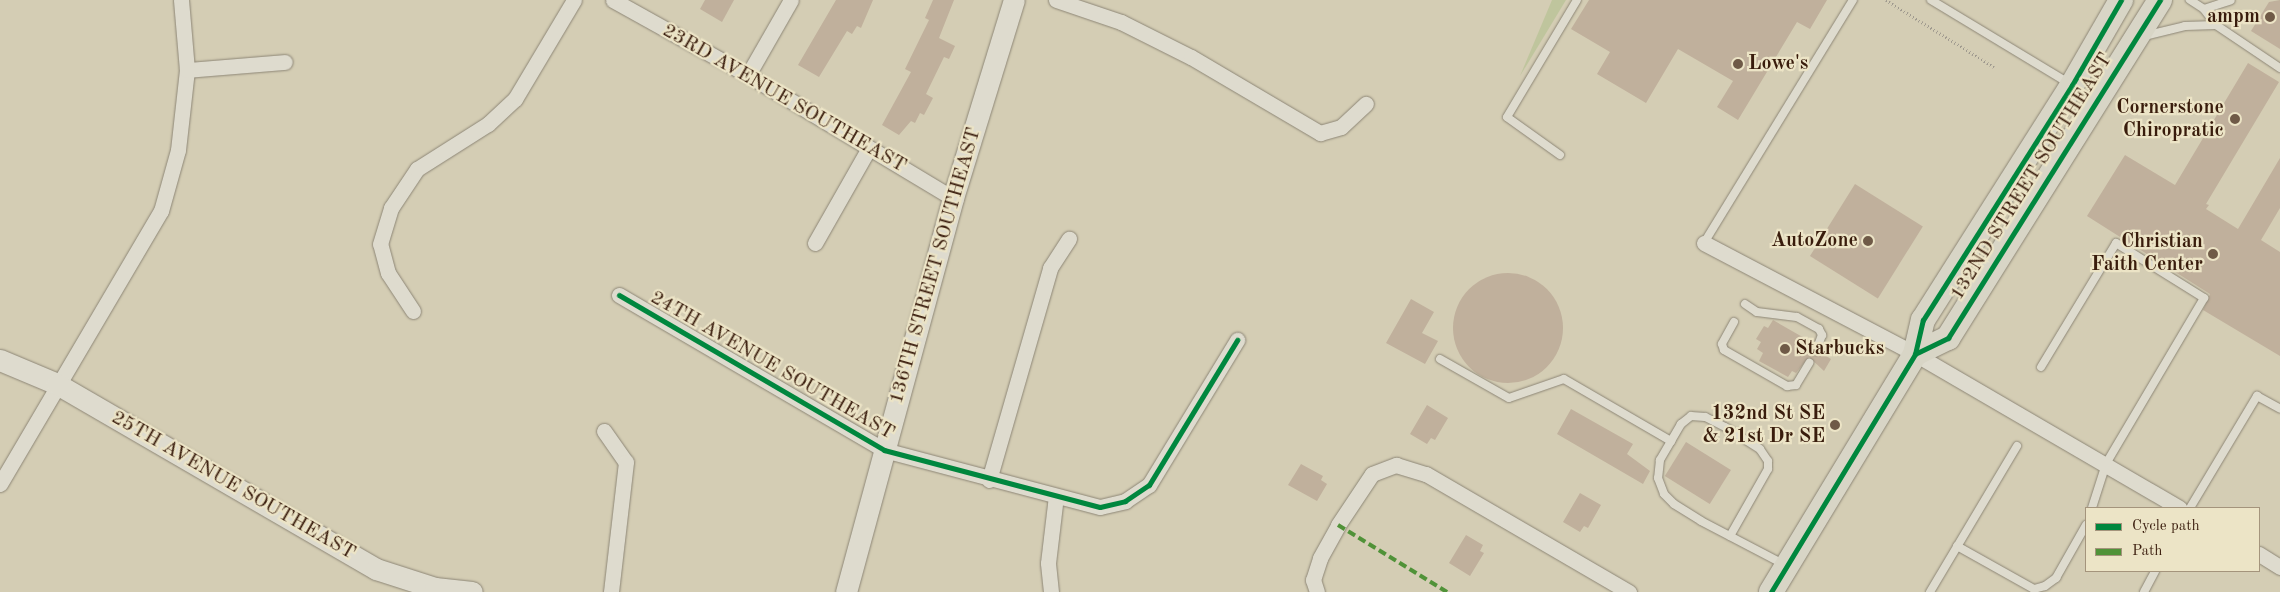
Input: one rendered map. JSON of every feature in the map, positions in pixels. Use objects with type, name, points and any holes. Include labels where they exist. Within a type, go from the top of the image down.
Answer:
[{"type":"main road","name":"132ND STREET SOUTHEAST","points":[[1771,592],[1915,354],[1923,320],[2072,85],[2121,0]]},
{"type":"main road","name":"132ND STREET SOUTHEAST","points":[[1915,354],[1948,338],[2160,0]]},
{"type":"street","points":[[0,484],[57,384],[162,212],[178,150],[187,70],[181,0]]},
{"type":"street","points":[[413,311],[388,274],[380,244],[391,208],[416,169],[488,124],[515,99],[574,0]]},
{"type":"street","name":"23RD AVENUE SOUTHEAST","points":[[613,0],[748,75],[953,198]]},
{"type":"street","points":[[748,75],[792,0]]},
{"type":"street","name":"136TH STREET SOUTHEAST","points":[[846,592],[953,198],[1014,0]]},
{"type":"street","points":[[1056,0],[1121,22],[1191,57],[1320,133],[1341,127],[1366,104]]},
{"type":"street","points":[[187,70],[285,62]]},
{"type":"street","points":[[815,243],[869,148]]},
{"type":"street","points":[[989,480],[1050,268],[1069,239]]},
{"type":"street","points":[[1704,243],[1915,354],[2178,507]]},
{"type":"street","name":"24TH AVENUE SOUTHEAST","points":[[619,295],[884,450],[989,480],[1100,507],[1125,501],[1149,485],[1237,340]]},
{"type":"street","name":"25TH AVENUE SOUTHEAST","points":[[0,360],[57,384],[376,569],[434,588],[472,592]]},
{"type":"street","points":[[604,431],[626,462],[611,592]]},
{"type":"street","points":[[1315,586],[1320,558],[1372,474],[1396,465],[1426,474],[1629,592]]},
{"type":"street","points":[[1051,592],[1048,563],[1056,496]]},
{"type":"street","points":[[2260,555],[2280,567]]},
{"type":"lane","points":[[1560,155],[1507,117],[1577,0]]},
{"type":"lane","points":[[1704,243],[1852,0]]},
{"type":"lane","points":[[1931,0],[2072,85]]},
{"type":"lane","points":[[2190,0],[2204,9],[2216,25],[2280,68]]},
{"type":"lane","points":[[2204,9],[2230,0]]},
{"type":"lane","points":[[2137,37],[2185,26],[2216,25]]},
{"type":"lane","points":[[2041,367],[2116,243],[2204,298],[2106,464],[2092,507]]},
{"type":"lane","points":[[1745,304],[1757,312],[1797,317],[1818,329],[1822,335],[1816,351]]},
{"type":"lane","points":[[1734,322],[1722,344],[1724,350],[1787,386],[1796,385],[1809,363]]},
{"type":"lane","points":[[1440,359],[1509,398],[1564,379],[1671,441]]},
{"type":"lane","points":[[2191,507],[2257,396],[2280,409]]},
{"type":"lane","points":[[1730,536],[1768,469],[1765,454],[1698,415],[1685,419],[1671,441],[1658,468],[1664,494],[1674,504],[1730,536],[1787,566]]},
{"type":"lane","points":[[1930,592],[2016,446]]},
{"type":"lane","points":[[1957,546],[2034,589],[2045,586],[2056,578],[2085,527]]},
{"type":"lane","points":[[2144,592],[2154,572]]},
{"type":"path","points":[[1886,0],[1994,67]]},
{"type":"green space","points":[[1552,0],[1566,0],[1520,76]]},
{"type":"building","points":[[705,0],[734,0],[722,22],[700,9]]},
{"type":"building","points":[[836,0],[873,0],[861,28],[857,26],[852,34],[847,31],[819,77],[798,65]]},
{"type":"building","points":[[933,0],[954,0],[939,38],[955,46],[949,59],[944,57],[926,94],[933,98],[924,115],[920,113],[915,123],[911,121],[899,135],[882,125],[911,72],[905,69],[929,20],[925,18]]},
{"type":"building","name":"Lowe's","points":[[1589,0],[1827,0],[1810,29],[1797,22],[1738,120],[1717,107],[1733,81],[1678,49],[1646,103],[1597,74],[1610,52],[1571,29]]},
{"type":"building","name":"ampm","points":[[2280,0],[2280,49],[2251,31],[2269,2]]},
{"type":"building","name":"Christian Faith Center","points":[[2248,63],[2279,82],[2206,204],[2209,205],[2206,209],[2238,229],[2280,158],[2280,208],[2261,240],[2280,252],[2280,356],[2203,310],[2210,294],[2087,216],[2125,155],[2175,185]]},
{"type":"building","name":"AutoZone","points":[[1855,184],[1923,226],[1878,298],[1810,256]]},
{"type":"building","points":[[1508,273],[1529,277],[1547,289],[1559,307],[1563,328],[1559,349],[1547,367],[1529,379],[1508,383],[1487,379],[1469,367],[1457,349],[1453,328],[1457,307],[1469,289],[1487,277]]},
{"type":"building","points":[[1411,299],[1434,312],[1422,333],[1438,341],[1425,364],[1386,343]]},
{"type":"building","name":"Starbucks","points":[[1773,320],[1813,343],[1810,351],[1814,356],[1821,353],[1831,359],[1824,371],[1809,357],[1796,373],[1792,371],[1788,377],[1759,361],[1763,353],[1757,349],[1761,342],[1756,339],[1764,326],[1768,328]]},
{"type":"building","points":[[1427,405],[1448,418],[1435,440],[1431,438],[1427,444],[1410,434]]},
{"type":"building","points":[[1571,409],[1633,444],[1627,454],[1650,471],[1643,484],[1557,434]]},
{"type":"building","points":[[1686,442],[1731,470],[1710,504],[1665,476]]},
{"type":"building","points":[[1301,464],[1323,476],[1321,480],[1327,484],[1317,501],[1288,485]]},
{"type":"building","points":[[1580,493],[1601,505],[1588,528],[1584,526],[1580,532],[1563,522]]},
{"type":"building","points":[[1466,535],[1483,545],[1480,551],[1484,553],[1470,576],[1449,563]]},
{"type":"marked path","points":[[1338,525],[1447,592]]},
{"type":"cycle path","points":[[1771,592],[1915,354],[1923,320],[2072,85],[2121,0]]},
{"type":"cycle path","points":[[1915,354],[1948,338],[2160,0]]},
{"type":"cycle path","points":[[619,295],[884,450],[1100,507],[1125,501],[1149,485],[1237,340]]},
{"type":"place","name":"ampm","points":[[2270,17]]},
{"type":"place","name":"Lowe's","points":[[1738,64]]},
{"type":"place","name":"Cornerstone Chiropratic","points":[[2235,119]]},
{"type":"place","name":"AutoZone","points":[[1868,241]]},
{"type":"place","name":"Christian Faith Center","points":[[2213,254]]},
{"type":"place","name":"Starbucks","points":[[1785,349]]},
{"type":"place","name":"132nd St SE & 21st Dr SE","points":[[1835,425]]}]
